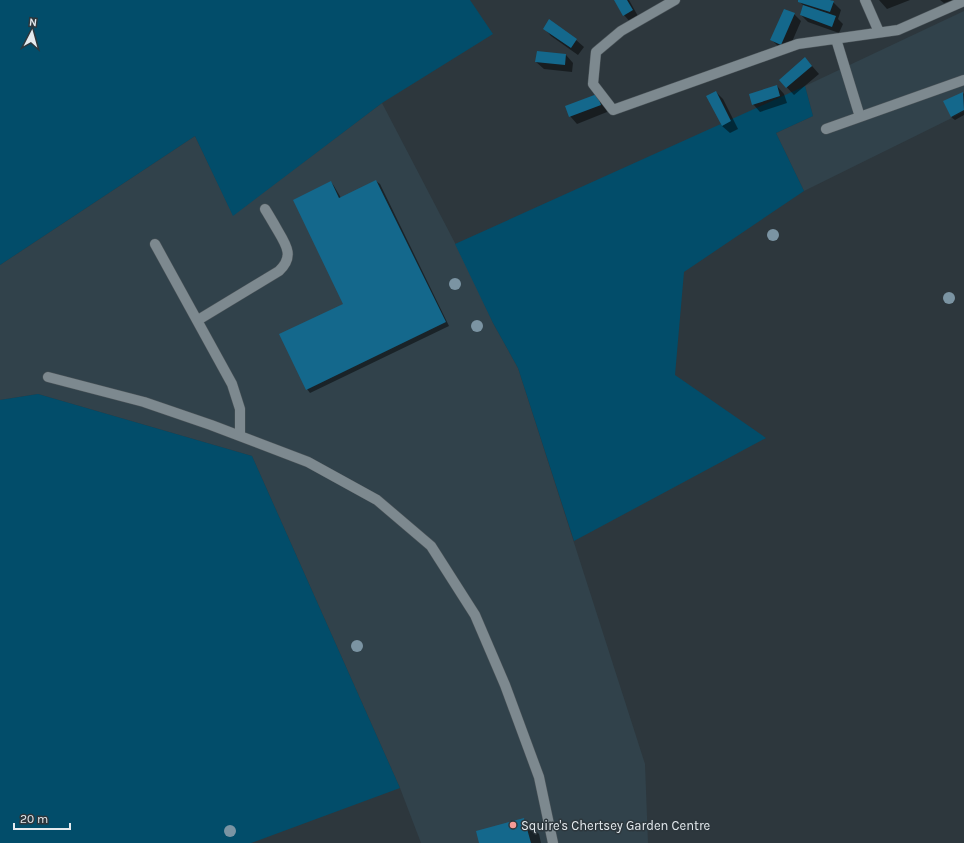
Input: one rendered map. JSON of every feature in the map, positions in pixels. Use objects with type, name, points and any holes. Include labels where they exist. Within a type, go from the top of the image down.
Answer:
[{"type":"lane","points":[[674,0],[621,30],[596,52],[593,84],[613,110],[798,44],[898,30],[964,1]]},
{"type":"lane","points":[[865,0],[879,32]]},
{"type":"lane","points":[[836,39],[860,117]]},
{"type":"lane","points":[[826,129],[964,80]]},
{"type":"lane","points":[[198,320],[279,271],[286,263],[288,254],[287,246],[265,209]]},
{"type":"lane","points":[[155,244],[232,384],[240,408],[240,435]]},
{"type":"lane","points":[[48,377],[144,402],[240,435],[308,462],[377,500],[430,546],[475,615],[502,678],[539,777],[553,843]]},
{"type":"shaded area","points":[[0,0],[470,0],[493,34],[382,103],[233,216],[195,136],[0,265]]},
{"type":"shaded area","points":[[964,11],[964,112],[804,191],[776,133],[813,116],[805,86]]},
{"type":"shaded area","points":[[805,86],[813,116],[776,133],[804,191],[684,272],[675,375],[766,438],[574,541],[518,368],[493,323],[455,244]]},
{"type":"shaded area","points":[[382,103],[468,268],[493,323],[518,368],[645,764],[648,843],[421,843],[400,788],[252,456],[38,394],[0,400],[0,265],[195,136],[233,215]]},
{"type":"shaded area","points":[[38,394],[252,456],[400,788],[251,843],[0,843],[0,400]]},
{"type":"building","points":[[614,0],[627,0],[633,10],[623,16]]},
{"type":"building","points":[[798,0],[834,1],[830,12],[798,2]]},
{"type":"building","points":[[803,5],[836,16],[832,27],[800,15]]},
{"type":"building","points":[[784,9],[795,13],[781,45],[770,40]]},
{"type":"building","points":[[549,19],[577,39],[571,48],[543,29]]},
{"type":"building","points":[[537,51],[566,54],[565,65],[535,62]]},
{"type":"building","points":[[805,57],[812,66],[786,88],[779,80]]},
{"type":"building","points":[[777,85],[780,96],[752,105],[749,94]]},
{"type":"building","points":[[716,91],[731,121],[722,126],[706,96]]},
{"type":"building","points":[[963,92],[964,110],[951,117],[943,101]]},
{"type":"building","points":[[597,94],[601,105],[569,117],[565,106]]},
{"type":"building","points":[[376,180],[446,322],[306,390],[279,334],[343,304],[293,200],[331,181],[339,198]]},
{"type":"building","name":"Squire's Chertsey Garden Centre","points":[[524,818],[531,843],[479,843],[476,831]]},
{"type":"place","name":"Squire's Chertsey Garden Centre","points":[[513,825]]}]
